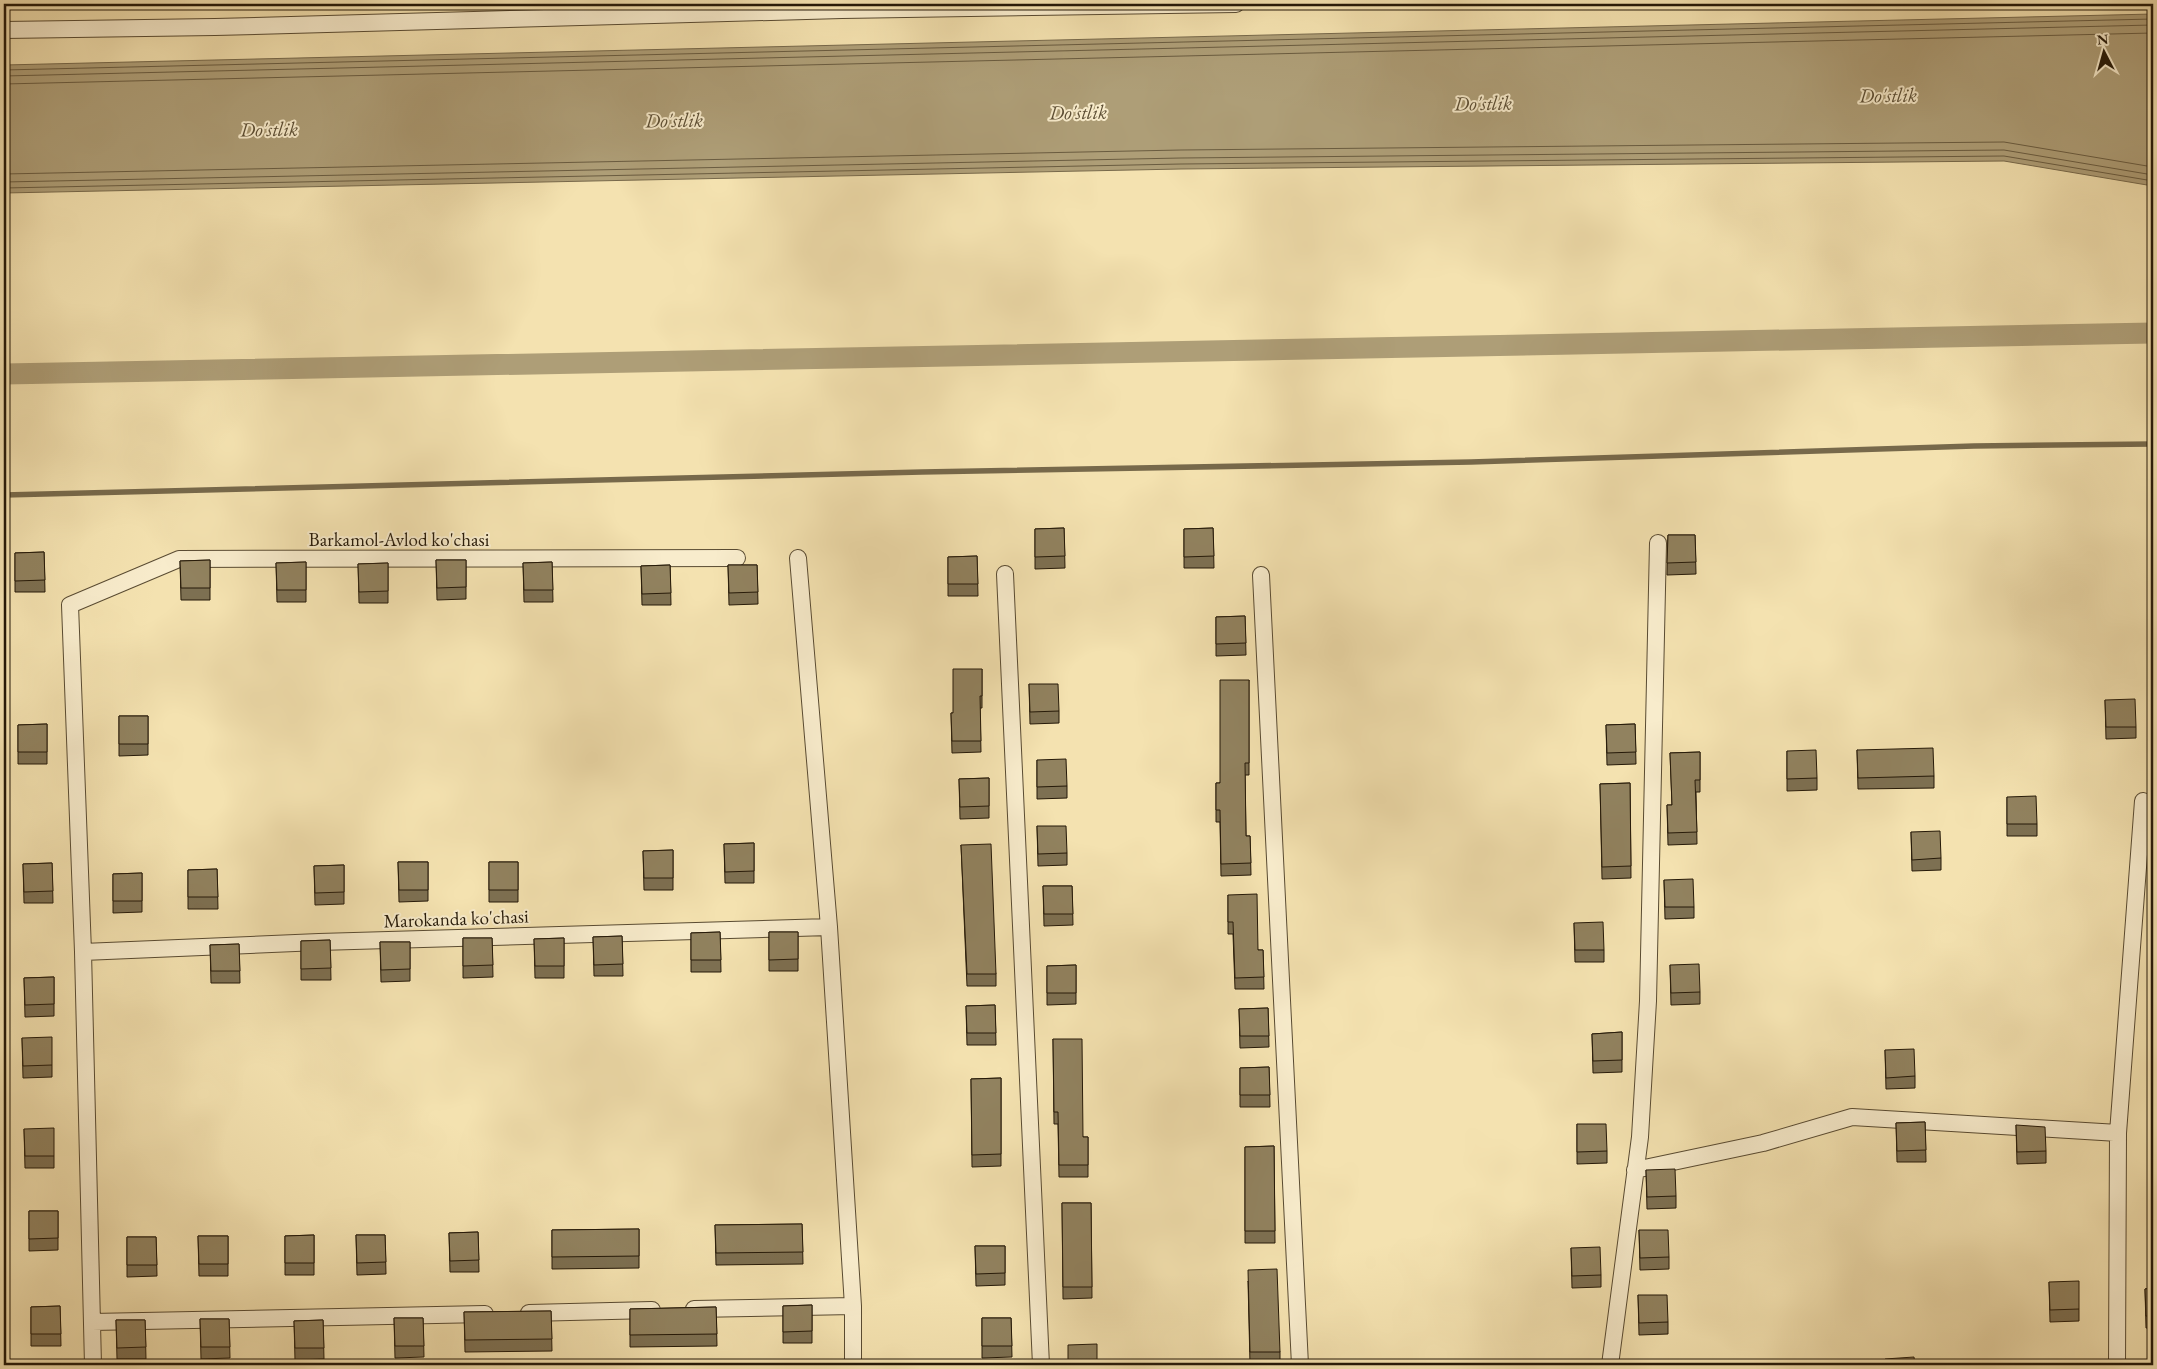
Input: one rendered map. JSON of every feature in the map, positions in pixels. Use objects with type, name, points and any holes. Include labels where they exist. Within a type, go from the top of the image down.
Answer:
[{"type":"street","points":[[4,30],[215,27],[842,10],[1236,4]]},
{"type":"street","points":[[1610,1365],[1640,1137],[1648,1001],[1658,543]]},
{"type":"street","name":"Barkamol-Avlod ko'chasi","points":[[83,952],[70,605],[179,559],[737,558]]},
{"type":"street","points":[[798,558],[829,927],[853,1306],[853,1365]]},
{"type":"street","points":[[1005,574],[1041,1365]]},
{"type":"street","points":[[1261,575],[1300,1365]]},
{"type":"street","points":[[2117,1365],[2118,1133],[2143,801]]},
{"type":"street","name":"Marokanda ko'chasi","points":[[83,952],[328,942],[829,927]]},
{"type":"street","points":[[83,952],[93,1365]]},
{"type":"street","points":[[1635,1170],[1763,1142],[1852,1117],[2118,1133]]},
{"type":"street","points":[[517,1313],[853,1306]]},
{"type":"street","points":[[92,1322],[497,1313]]},
{"type":"water","name":"Do'stlik","points":[[2153,14],[2153,186],[2004,161],[1181,169],[4,193],[4,65]]},
{"type":"building","points":[[1064,528],[1065,556],[1035,557],[1035,529]]},
{"type":"building","points":[[1213,528],[1214,556],[1184,557],[1184,529]]},
{"type":"building","points":[[1668,535],[1695,535],[1696,562],[1667,563]]},
{"type":"building","points":[[44,552],[45,580],[15,581],[15,553]]},
{"type":"building","points":[[977,556],[978,584],[948,584],[948,557]]},
{"type":"building","points":[[210,560],[210,588],[181,588],[180,561]]},
{"type":"building","points":[[436,560],[466,560],[466,587],[437,588]]},
{"type":"building","points":[[306,562],[306,590],[277,590],[276,563]]},
{"type":"building","points":[[552,562],[553,590],[524,590],[523,563]]},
{"type":"building","points":[[388,563],[388,591],[359,592],[358,564]]},
{"type":"building","points":[[670,565],[671,593],[642,594],[641,566]]},
{"type":"building","points":[[728,565],[757,565],[758,592],[729,593]]},
{"type":"building","points":[[1245,616],[1246,643],[1216,644],[1216,617]]},
{"type":"building","points":[[953,669],[982,669],[982,696],[980,696],[981,741],[952,741]]},
{"type":"building","points":[[1220,680],[1249,680],[1249,763],[1245,763],[1246,836],[1250,836],[1251,863],[1221,864],[1220,810],[1216,810],[1216,783],[1220,783]]},
{"type":"building","points":[[1029,684],[1058,684],[1059,711],[1030,712]]},
{"type":"building","points":[[2135,699],[2136,727],[2106,727],[2105,700]]},
{"type":"building","points":[[119,716],[148,716],[148,744],[119,744]]},
{"type":"building","points":[[47,724],[47,752],[18,752],[18,725]]},
{"type":"building","points":[[1635,724],[1636,752],[1607,753],[1606,725]]},
{"type":"building","points":[[1933,748],[1934,776],[1858,778],[1857,750]]},
{"type":"building","points":[[1816,750],[1817,778],[1787,779],[1787,751]]},
{"type":"building","points":[[1700,752],[1700,780],[1695,780],[1697,832],[1668,833],[1667,805],[1672,805],[1670,753]]},
{"type":"building","points":[[1066,759],[1067,786],[1037,787],[1037,760]]},
{"type":"building","points":[[989,778],[989,806],[960,807],[959,779]]},
{"type":"building","points":[[1630,783],[1631,866],[1602,867],[1600,784]]},
{"type":"building","points":[[2036,796],[2037,824],[2007,824],[2007,797]]},
{"type":"building","points":[[1037,826],[1066,826],[1067,853],[1038,854]]},
{"type":"building","points":[[1940,831],[1941,858],[1912,860],[1911,832]]},
{"type":"building","points":[[754,843],[754,871],[725,872],[724,844]]},
{"type":"building","points":[[991,844],[996,974],[967,974],[961,845]]},
{"type":"building","points":[[673,850],[673,878],[644,878],[643,851]]},
{"type":"building","points":[[398,862],[428,862],[428,890],[399,890]]},
{"type":"building","points":[[489,862],[518,862],[518,890],[489,890]]},
{"type":"building","points":[[52,863],[53,891],[24,892],[23,864]]},
{"type":"building","points":[[344,865],[344,892],[315,893],[314,866]]},
{"type":"building","points":[[217,869],[218,897],[188,897],[188,870]]},
{"type":"building","points":[[142,873],[142,901],[113,901],[113,874]]},
{"type":"building","points":[[1693,879],[1694,907],[1665,907],[1664,880]]},
{"type":"building","points":[[1043,886],[1072,886],[1073,914],[1044,914]]},
{"type":"building","points":[[1257,894],[1258,950],[1263,950],[1264,977],[1235,978],[1233,922],[1228,922],[1228,895]]},
{"type":"building","points":[[1603,922],[1604,950],[1575,950],[1574,923]]},
{"type":"building","points":[[720,932],[721,960],[691,960],[691,933]]},
{"type":"building","points":[[769,932],[798,932],[798,959],[769,960]]},
{"type":"building","points":[[622,936],[623,964],[594,965],[593,937]]},
{"type":"building","points":[[463,938],[492,938],[493,965],[463,966]]},
{"type":"building","points":[[564,938],[564,966],[535,966],[534,939]]},
{"type":"building","points":[[330,940],[331,968],[301,969],[301,941]]},
{"type":"building","points":[[380,942],[410,942],[410,969],[381,970]]},
{"type":"building","points":[[239,944],[240,971],[211,971],[210,945]]},
{"type":"building","points":[[1699,964],[1700,992],[1671,993],[1670,965]]},
{"type":"building","points":[[1076,965],[1076,993],[1047,993],[1047,966]]},
{"type":"building","points":[[54,977],[54,1004],[25,1005],[24,978]]},
{"type":"building","points":[[995,1005],[996,1033],[967,1033],[966,1006]]},
{"type":"building","points":[[1268,1008],[1269,1036],[1240,1036],[1239,1009]]},
{"type":"building","points":[[1622,1032],[1622,1060],[1593,1061],[1592,1034]]},
{"type":"building","points":[[52,1037],[52,1065],[23,1066],[22,1038]]},
{"type":"building","points":[[1053,1039],[1082,1039],[1083,1137],[1088,1137],[1088,1165],[1059,1165],[1058,1112],[1054,1112]]},
{"type":"building","points":[[1914,1049],[1915,1076],[1886,1078],[1885,1050]]},
{"type":"building","points":[[1269,1067],[1270,1095],[1240,1095],[1240,1068]]},
{"type":"building","points":[[1001,1078],[1001,1154],[972,1155],[971,1079]]},
{"type":"building","points":[[1925,1122],[1926,1150],[1897,1151],[1896,1123]]},
{"type":"building","points":[[1577,1124],[1606,1124],[1607,1151],[1577,1152]]},
{"type":"building","points":[[2016,1125],[2045,1127],[2046,1151],[2017,1152]]},
{"type":"building","points":[[54,1128],[54,1156],[25,1156],[24,1129]]},
{"type":"building","points":[[1274,1146],[1275,1231],[1245,1231],[1245,1147]]},
{"type":"building","points":[[1675,1169],[1676,1196],[1647,1197],[1646,1170]]},
{"type":"building","points":[[1062,1203],[1091,1203],[1092,1287],[1063,1287]]},
{"type":"building","points":[[29,1211],[58,1211],[58,1238],[29,1239]]},
{"type":"building","points":[[802,1224],[803,1252],[716,1253],[715,1225]]},
{"type":"building","points":[[639,1229],[639,1256],[552,1257],[552,1230]]},
{"type":"building","points":[[1639,1230],[1668,1230],[1669,1257],[1640,1258]]},
{"type":"building","points":[[478,1232],[479,1260],[450,1261],[449,1233]]},
{"type":"building","points":[[314,1235],[314,1263],[285,1263],[285,1236]]},
{"type":"building","points":[[356,1235],[385,1235],[386,1262],[357,1263]]},
{"type":"building","points":[[198,1236],[228,1236],[228,1264],[199,1264]]},
{"type":"building","points":[[127,1237],[156,1237],[157,1265],[127,1265]]},
{"type":"building","points":[[975,1246],[1005,1246],[1005,1273],[976,1274]]},
{"type":"building","points":[[1600,1247],[1601,1275],[1572,1276],[1571,1248]]},
{"type":"building","points":[[1277,1269],[1280,1352],[1250,1352],[1248,1270]]},
{"type":"building","points":[[2079,1281],[2079,1309],[2050,1310],[2049,1282]]},
{"type":"building","points":[[2153,1288],[2153,1316],[2146,1316],[2145,1289]]},
{"type":"building","points":[[1638,1295],[1667,1295],[1668,1322],[1639,1323]]},
{"type":"building","points":[[812,1305],[812,1331],[783,1332],[783,1306]]},
{"type":"building","points":[[60,1306],[61,1334],[31,1334],[31,1307]]},
{"type":"building","points":[[716,1307],[717,1334],[630,1335],[630,1309]]},
{"type":"building","points":[[551,1311],[552,1339],[465,1340],[464,1312]]},
{"type":"building","points":[[394,1318],[423,1318],[424,1346],[395,1346]]},
{"type":"building","points":[[982,1318],[1011,1318],[1012,1346],[982,1346]]},
{"type":"building","points":[[200,1319],[229,1319],[230,1347],[201,1347]]},
{"type":"building","points":[[116,1320],[145,1320],[146,1347],[117,1348]]},
{"type":"building","points":[[323,1320],[324,1348],[295,1348],[294,1321]]},
{"type":"building","points":[[1097,1344],[1097,1365],[1068,1365],[1068,1345]]},
{"type":"building","points":[[1914,1357],[1915,1365],[1885,1365],[1885,1359]]},
{"type":"building","points":[[2051,1361],[2051,1365],[2022,1365],[2022,1362]]},
{"type":"waterway","points":[[4,374],[2153,333]]},
{"type":"waterway","points":[[4,495],[922,472],[1471,462],[1974,446],[2153,444]]}]
